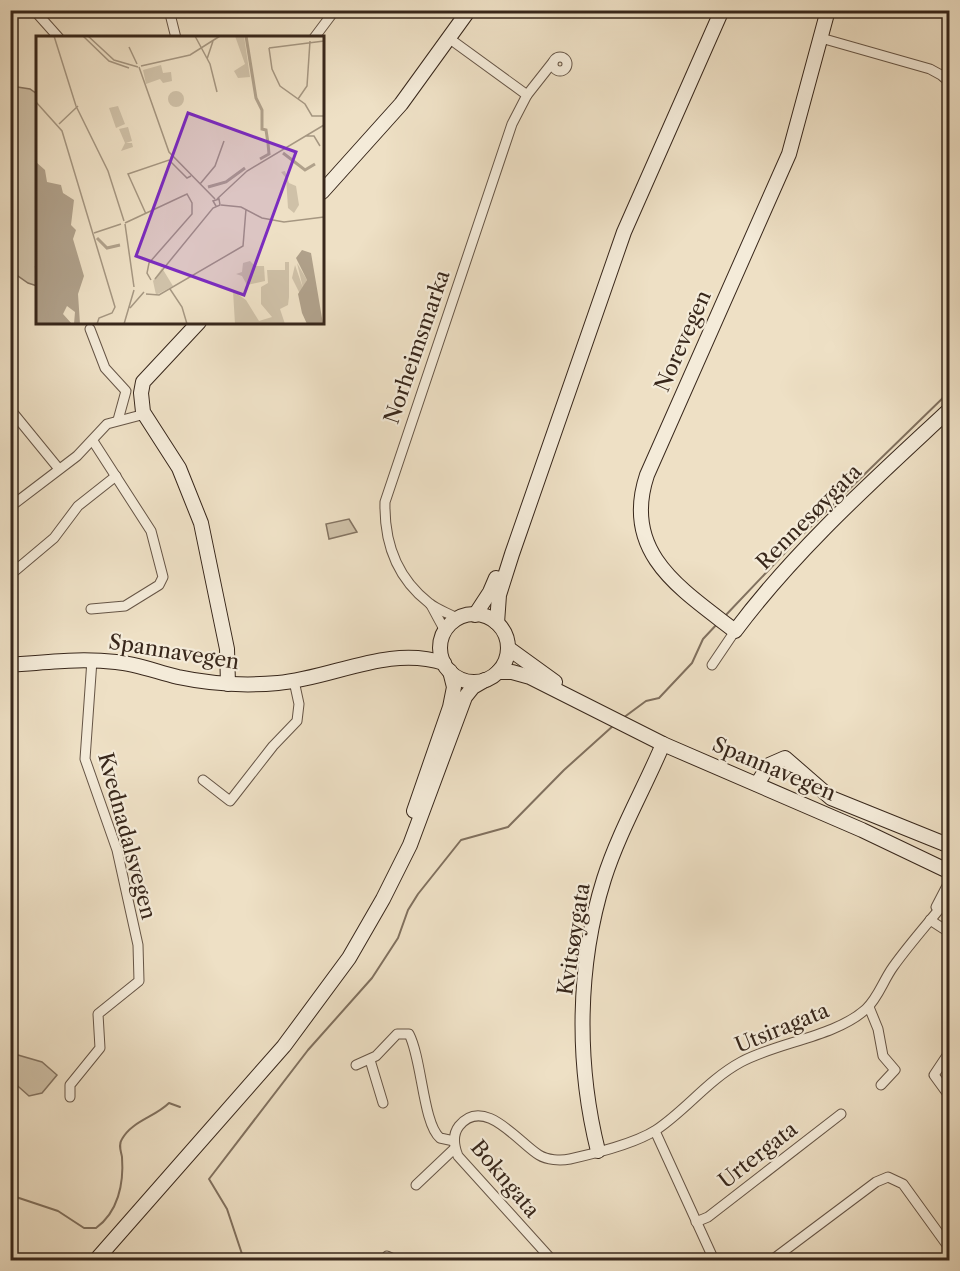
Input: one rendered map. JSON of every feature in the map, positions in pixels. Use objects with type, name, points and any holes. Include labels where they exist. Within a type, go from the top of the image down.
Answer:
[{"type":"main road","points":[[324,190],[401,104],[469,10]]},
{"type":"main road","points":[[475,615],[490,592],[617,226],[714,10]]},
{"type":"main road","points":[[497,623],[499,595],[512,554],[613,261],[640,192],[722,10]]},
{"type":"main road","name":"Norevegen","points":[[735,631],[669,577],[656,561],[641,526],[641,492],[646,475],[789,154],[828,10]]},
{"type":"main road","points":[[197,324],[143,382],[141,393],[145,414],[179,468],[201,523],[226,648],[228,684]]},
{"type":"main road","name":"Rennesøygata","points":[[735,631],[758,600],[818,533],[950,409]]},
{"type":"main road","points":[[86,1260],[284,1033],[348,945],[396,857],[452,701],[454,687],[447,667],[443,638],[458,619],[475,615],[497,623],[504,632],[508,648],[506,658],[498,672],[472,687],[465,697],[410,845],[383,899],[343,967],[284,1046],[96,1260]]},
{"type":"main road","name":"Spannavegen","points":[[10,665],[92,660],[124,663],[198,681],[228,684],[294,681],[363,663],[401,658],[443,638]]},
{"type":"main road","points":[[508,648],[583,703]]},
{"type":"main road","name":"Spannavegen","points":[[401,658],[447,667]]},
{"type":"main road","points":[[447,667],[466,681],[484,680]]},
{"type":"main road","points":[[498,672],[521,673],[583,703]]},
{"type":"main road","name":"Spannavegen","points":[[583,703],[663,744],[872,834],[950,872]]},
{"type":"main road","name":"Kvitsøygata","points":[[598,1150],[584,1057],[584,999],[591,942],[600,893],[613,854],[663,744]]},
{"type":"main road","points":[[757,784],[769,765],[785,758],[831,798],[950,846]]},
{"type":"street","points":[[34,10],[57,36]]},
{"type":"street","points":[[169,10],[176,36]]},
{"type":"street","points":[[316,36],[335,10]]},
{"type":"street","points":[[821,38],[930,69],[950,83]]},
{"type":"street","points":[[450,39],[527,95]]},
{"type":"street","name":"Norheimsmarka","points":[[458,619],[431,605],[404,577],[395,561],[386,533],[386,502],[512,124],[527,95],[553,62]]},
{"type":"street","points":[[90,329],[105,368],[126,391],[118,420]]},
{"type":"street","points":[[10,409],[59,469]]},
{"type":"street","points":[[10,507],[93,441],[107,424],[118,420],[130,420],[145,414]]},
{"type":"street","points":[[91,609],[125,606],[159,585],[163,577],[151,531],[93,441]]},
{"type":"street","points":[[10,575],[54,538],[78,506],[116,476]]},
{"type":"street","name":"Norheimsmarka","points":[[431,605],[443,638]]},
{"type":"street","name":"Rennesøygata","points":[[712,665],[735,631]]},
{"type":"street","name":"Kvednadalsvegen","points":[[70,1097],[70,1085],[100,1048],[98,1014],[139,981],[138,945],[130,920],[122,871],[85,759],[92,660]]},
{"type":"street","points":[[203,780],[230,801],[273,746],[297,721],[299,704],[294,681]]},
{"type":"street","points":[[930,920],[950,880]]},
{"type":"street","points":[[881,1085],[896,1070],[884,1056],[878,1029],[869,1007],[893,967],[950,896]]},
{"type":"street","points":[[930,920],[950,933]]},
{"type":"street","name":"Utsiragata","points":[[598,1150],[654,1131],[709,1084],[740,1063],[839,1025],[869,1007]]},
{"type":"street","points":[[356,1065],[370,1060],[397,1034],[409,1034],[421,1071],[431,1126],[440,1138],[455,1144],[416,1185]]},
{"type":"street","points":[[948,1054],[934,1075],[950,1097]]},
{"type":"street","points":[[370,1060],[383,1103]]},
{"type":"street","name":"Urtergata","points":[[696,1222],[708,1217],[841,1114]]},
{"type":"street","name":"Bokngata","points":[[552,1260],[464,1163],[455,1144],[459,1126],[473,1117],[482,1116],[498,1122],[540,1156],[554,1160],[569,1159],[598,1150]]},
{"type":"street","points":[[654,1131],[714,1260]]},
{"type":"street","points":[[772,1260],[876,1182],[888,1177],[903,1184],[950,1249]]},
{"type":"shaded area","points":[[11,86],[30,89],[36,93],[36,286],[11,271]]},
{"type":"shaded area","points":[[349,519],[357,532],[329,539],[326,524]]},
{"type":"shaded area","points":[[10,1047],[18,1055],[42,1062],[57,1075],[42,1093],[29,1096],[11,1080]]},
{"type":"waterway","points":[[724,617],[798,539],[950,391]]},
{"type":"waterway","points":[[623,718],[646,701],[659,698],[692,663],[703,639],[718,623]]},
{"type":"waterway","points":[[244,1260],[227,1209],[209,1179],[308,1050],[372,978],[398,938],[408,910],[418,894],[461,840],[508,827],[564,770],[614,725]]},
{"type":"waterway","points":[[10,1195],[58,1211],[84,1228],[96,1228],[110,1214],[118,1197],[122,1177],[120,1146],[126,1133],[169,1103],[180,1107]]}]
